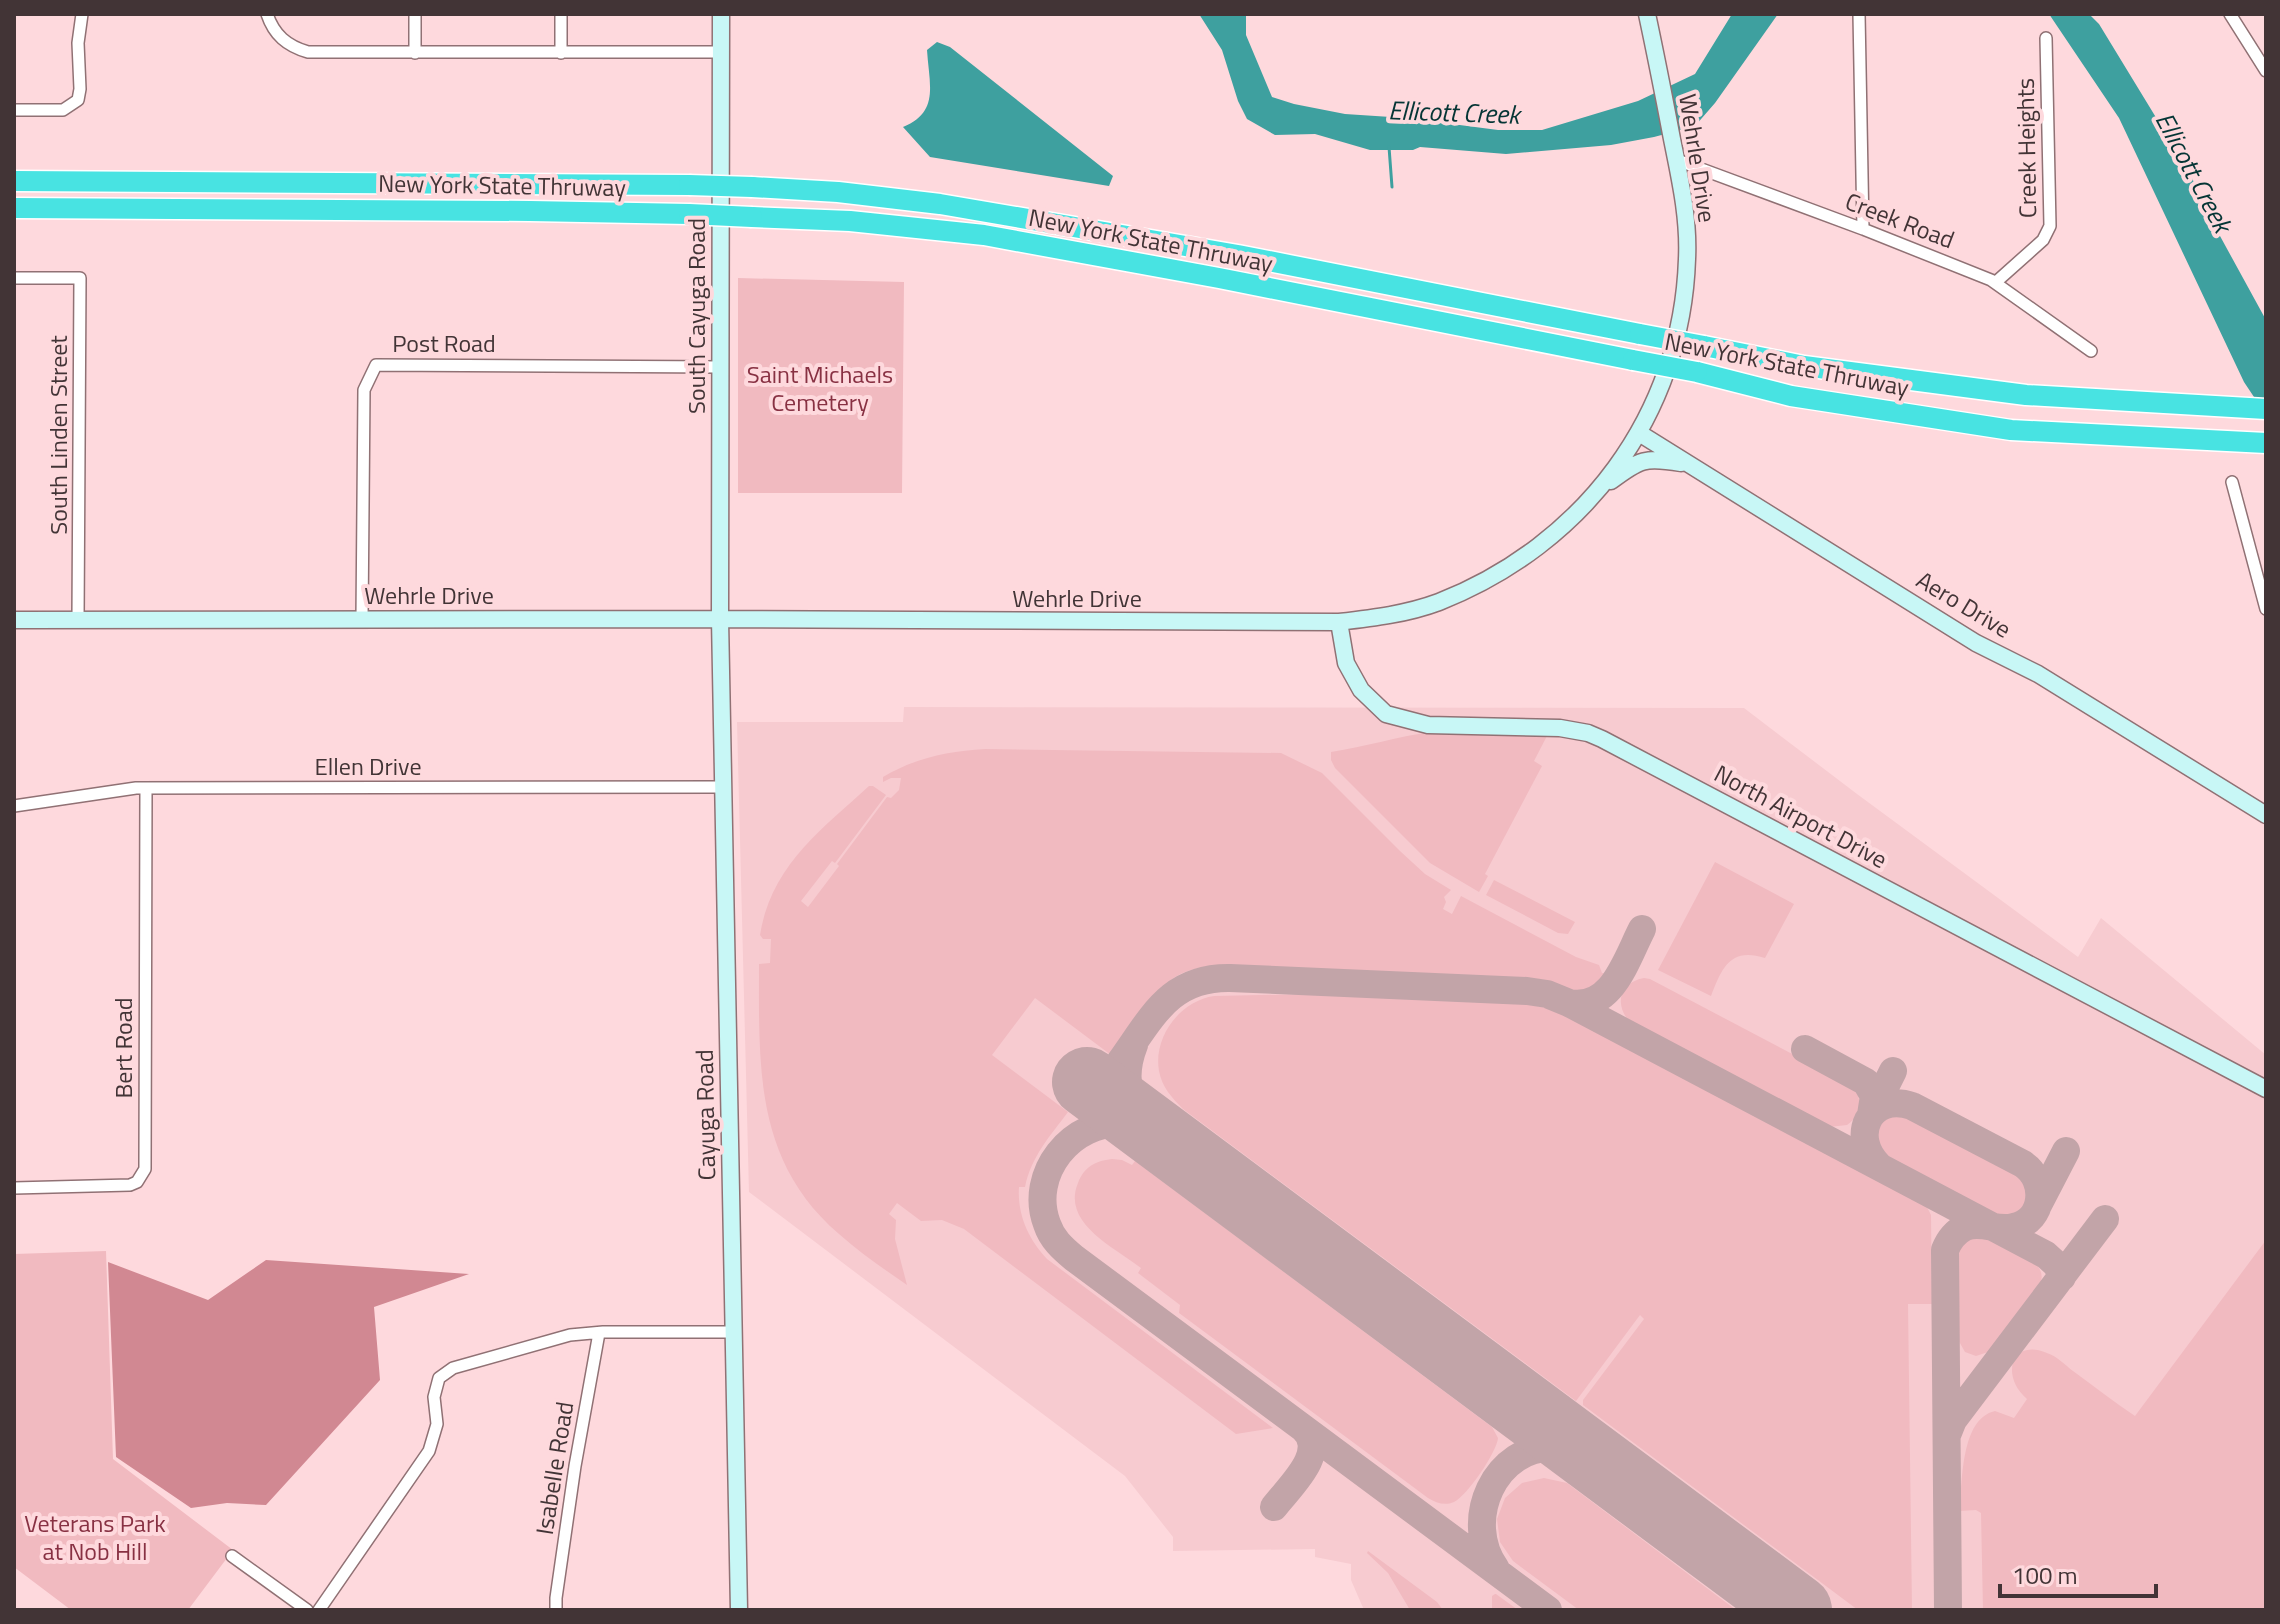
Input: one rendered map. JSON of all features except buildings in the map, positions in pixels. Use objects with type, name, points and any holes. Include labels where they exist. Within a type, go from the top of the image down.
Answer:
[{"type":"highway","name":"New York State Thruway","points":[[14,181],[689,185],[838,192],[940,204],[1238,255],[1804,366],[2026,395],[2264,409]]},
{"type":"highway","name":"New York State Thruway","points":[[14,208],[530,211],[850,221],[984,235],[1219,278],[1697,372],[1791,396],[2011,430],[2266,443]]},
{"type":"street","points":[[14,110],[63,110],[78,100],[78,43],[82,14]]},
{"type":"street","points":[[267,14],[278,36],[297,49],[308,52],[721,52]]},
{"type":"street","points":[[415,14],[415,53]]},
{"type":"street","points":[[561,14],[561,53]]},
{"type":"street","name":"South Cayuga Road","points":[[720,619],[721,14]]},
{"type":"street","name":"Wehrle Drive","points":[[14,620],[1339,622],[1396,615],[1438,602],[1495,576],[1549,537],[1591,497],[1639,433],[1671,361],[1683,299],[1686,225],[1682,182],[1647,14]]},
{"type":"street","points":[[1859,14],[1863,229]]},
{"type":"street","points":[[2230,14],[2266,71]]},
{"type":"street","name":"Creek Heights","points":[[1996,282],[2043,240],[2050,226],[2046,38]]},
{"type":"street","name":"Creek Road","points":[[1677,160],[1996,282],[2091,351]]},
{"type":"street","name":"South Linden Street","points":[[14,278],[80,278],[78,620]]},
{"type":"street","name":"Post Road","points":[[362,620],[364,390],[376,365],[720,367]]},
{"type":"street","name":"Aero Drive","points":[[1639,433],[1976,643],[2038,674],[2266,815]]},
{"type":"street","points":[[1591,497],[1632,464],[1659,459],[1688,465]]},
{"type":"street","points":[[2232,482],[2266,609]]},
{"type":"street","name":"Cayuga Road","points":[[720,619],[739,1610]]},
{"type":"street","name":"North Airport Drive","points":[[1339,622],[1346,663],[1361,690],[1386,714],[1428,725],[1560,728],[1588,733],[2266,1089]]},
{"type":"street","name":"Ellen Drive","points":[[14,806],[146,788],[723,787]]},
{"type":"street","name":"Bert Road","points":[[14,1188],[130,1185],[137,1182],[145,1169],[146,788]]},
{"type":"street","points":[[319,1610],[429,1451],[437,1424],[434,1397],[439,1378],[453,1368],[570,1335],[732,1332]]},
{"type":"street","name":"Isabelle Road","points":[[556,1610],[575,1466],[599,1333]]},
{"type":"street","points":[[232,1556],[307,1610]]},
{"type":"shaded area","points":[[904,707],[1744,708],[2078,957],[2101,918],[2266,1055],[2266,1610],[1364,1610],[1351,1580],[1351,1564],[1315,1557],[1315,1549],[1173,1551],[1173,1537],[1125,1476],[749,1192],[737,722],[903,722]]},
{"type":"shaded area","points":[[266,1260],[469,1274],[374,1307],[380,1380],[266,1505],[227,1503],[191,1508],[116,1457],[108,1262],[208,1300]]},
{"type":"green space","name":"Saint Michaels Cemetery","points":[[738,278],[904,282],[902,493],[738,493]]},
{"type":"green space","points":[[1433,732],[1548,734],[1534,761],[1542,766],[1485,874],[1488,876],[1479,892],[1430,863],[1335,768],[1331,760],[1331,752]]},
{"type":"green space","points":[[985,749],[1281,753],[1322,773],[1425,874],[1451,890],[1444,897],[1446,902],[1443,909],[1452,914],[1461,896],[1576,957],[1599,965],[1604,973],[1597,989],[1585,993],[1525,979],[1217,965],[1185,972],[1166,984],[1140,1013],[1111,1055],[1035,998],[992,1055],[1068,1112],[1036,1156],[1025,1187],[1019,1187],[1022,1217],[1041,1252],[1273,1428],[1236,1434],[964,1229],[942,1220],[921,1221],[897,1203],[889,1214],[896,1220],[895,1239],[907,1285],[847,1241],[811,1206],[791,1175],[776,1143],[762,1075],[759,1002],[759,964],[770,963],[771,939],[763,939],[760,935],[775,889],[816,834],[869,786],[886,795],[835,863],[832,861],[801,901],[808,907],[887,797],[891,798],[899,790],[901,778],[883,782],[883,777],[932,757]]},
{"type":"green space","points":[[1715,862],[1794,904],[1765,958],[1743,955],[1729,962],[1711,996],[1658,970]]},
{"type":"green space","points":[[1494,880],[1575,922],[1568,934],[1558,933],[1486,895]]},
{"type":"green space","points":[[1644,978],[1853,1086],[1859,1102],[1856,1117],[1847,1125],[1829,1127],[1628,1020],[1621,1006],[1622,994],[1630,984]]},
{"type":"green space","points":[[1316,994],[1523,1003],[1556,1010],[1926,1205],[1931,1215],[1932,1304],[1908,1304],[1912,1610],[1858,1610],[1583,1405],[1583,1400],[1644,1319],[1640,1315],[1576,1401],[1183,1109],[1168,1092],[1159,1071],[1160,1046],[1172,1023],[1190,1005],[1214,996]]},
{"type":"green space","points":[[1898,1113],[2021,1174],[2027,1191],[2024,1206],[2013,1215],[1995,1215],[1886,1157],[1877,1144],[1877,1131],[1884,1120]]},
{"type":"green space","points":[[1112,1159],[1132,1165],[1135,1161],[1492,1427],[1498,1438],[1496,1445],[1487,1463],[1460,1498],[1447,1504],[1428,1498],[1179,1313],[1180,1305],[1138,1273],[1141,1268],[1093,1233],[1077,1210],[1075,1197],[1078,1183],[1091,1166]]},
{"type":"green space","points":[[1974,1237],[2019,1252],[2035,1263],[2042,1278],[2039,1287],[1996,1344],[1988,1352],[1976,1356],[1965,1352],[1956,1336],[1956,1256],[1962,1243]]},
{"type":"green space","points":[[2266,1240],[2266,1610],[1983,1610],[1981,1513],[1976,1510],[1959,1511],[1965,1453],[1975,1426],[1984,1416],[1995,1411],[2014,1418],[2027,1399],[2014,1380],[2013,1362],[2018,1355],[2035,1350],[2051,1354],[2135,1416]]},
{"type":"green space","name":"Veterans Park at Nob Hill","points":[[106,1251],[113,1459],[233,1550],[188,1610],[71,1610],[14,1567],[14,1254]]},
{"type":"green space","points":[[1544,1478],[1567,1483],[1736,1610],[1579,1610],[1513,1561],[1500,1542],[1497,1519],[1505,1498],[1522,1483]]},
{"type":"green space","points":[[1368,1551],[1437,1602],[1443,1610],[1410,1610],[1388,1573]]},
{"type":"green space","points":[[1495,1594],[1518,1610],[1492,1610],[1492,1596]]},
{"type":"water","points":[[1199,14],[1246,14],[1246,35],[1272,97],[1345,114],[1498,130],[1542,130],[1638,101],[1695,74],[1732,14],[1778,14],[1695,126],[1611,145],[1506,154],[1420,147],[1413,150],[1370,150],[1315,134],[1275,135],[1247,119],[1222,50]]},
{"type":"water","points":[[2049,14],[2089,14],[2099,24],[2188,170],[2266,320],[2266,415],[2244,382],[2119,118]]},
{"type":"water","points":[[937,42],[950,47],[1113,176],[1109,186],[930,157],[903,127],[915,121],[927,105],[930,85],[927,50]]},
{"type":"waterway","points":[[1389,147],[1392,187]]},
{"type":"taxiway","points":[[1569,1003],[1584,1003],[1607,991],[1616,981],[1642,929]]},
{"type":"taxiway","points":[[1120,1062],[1164,1003],[1192,985],[1209,980],[1230,978],[1547,994],[2046,1255],[2057,1265],[2062,1277]]},
{"type":"taxiway","points":[[1134,1045],[1128,1071],[1130,1093],[1140,1114],[1158,1132]]},
{"type":"taxiway","points":[[1805,1049],[1866,1082],[1874,1096],[1871,1115]]},
{"type":"taxiway","points":[[1872,1113],[1893,1071]]},
{"type":"taxiway","points":[[1879,1166],[1865,1142],[1868,1120],[1884,1105],[1897,1103],[1912,1106],[2023,1164],[2031,1171],[2039,1189],[2037,1208],[2024,1223],[2008,1228],[1965,1227],[1958,1231],[1945,1250],[1948,1610]]},
{"type":"taxiway","points":[[1180,1151],[1146,1131],[1124,1124],[1087,1130],[1072,1140],[1049,1169],[1044,1187],[1043,1205],[1047,1224],[1055,1239],[1074,1258],[1548,1610]]},
{"type":"taxiway","points":[[2038,1205],[2066,1151]]},
{"type":"taxiway","points":[[1947,1435],[1953,1420],[2105,1219]]},
{"type":"taxiway","points":[[1274,1507],[1297,1479],[1309,1458],[1312,1448],[1310,1437],[1303,1428]]},
{"type":"taxiway","points":[[1496,1569],[1486,1550],[1482,1529],[1484,1509],[1490,1489],[1501,1472],[1516,1458],[1534,1450],[1556,1448],[1577,1452],[1607,1469]]},
{"type":"runway","points":[[1087,1082],[1797,1610]]},
{"type":"water label","name":"Ellicott Creek","points":[[1454,112]]},
{"type":"water label","name":"Ellicott Creek","points":[[2194,172]]}]
